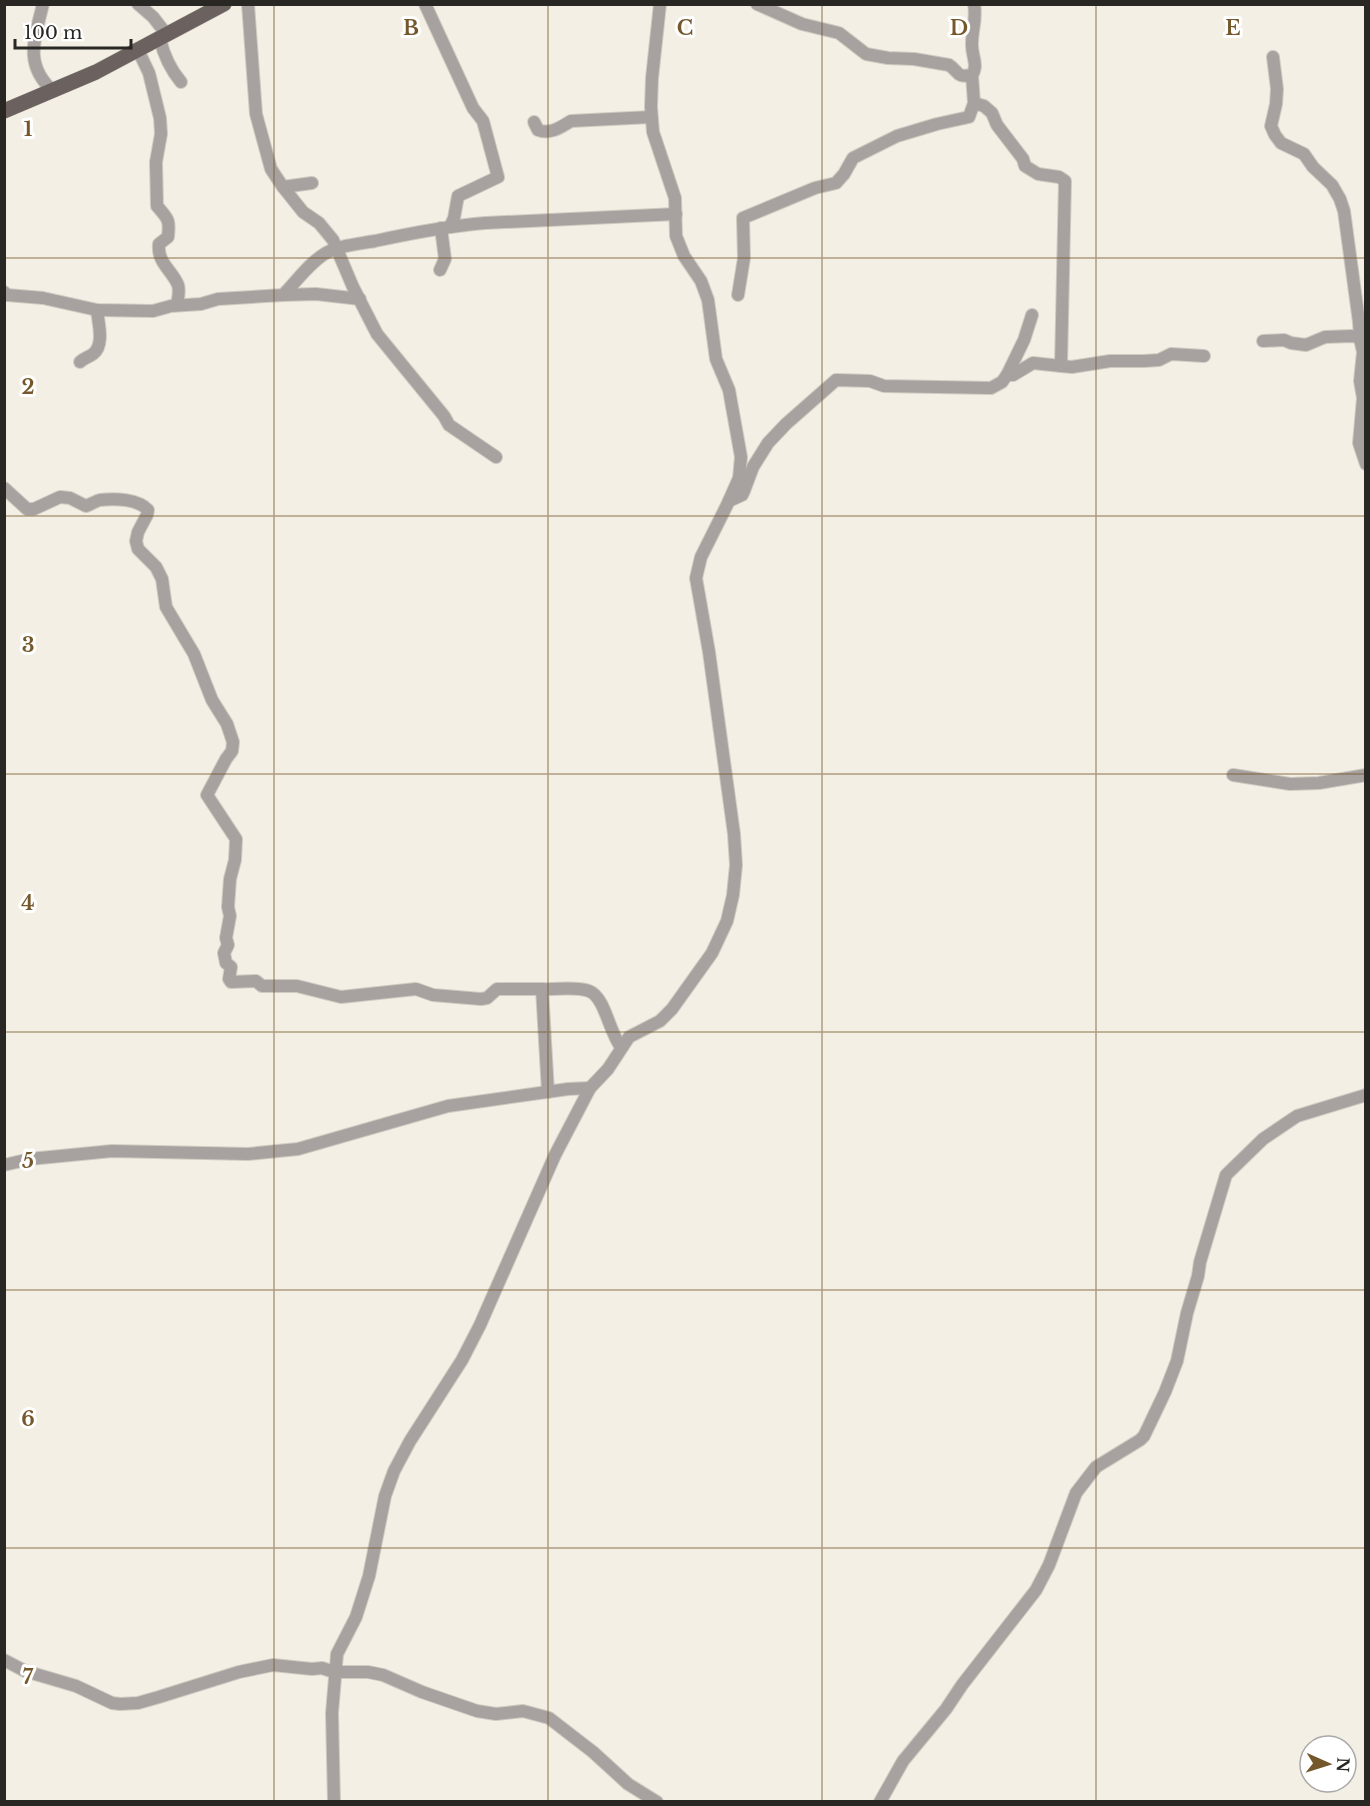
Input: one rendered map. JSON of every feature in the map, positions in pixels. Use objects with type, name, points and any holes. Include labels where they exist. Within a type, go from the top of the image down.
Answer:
[{"type":"main road","points":[[4,111],[96,72],[224,4]]},
{"type":"street","points":[[43,4],[35,38],[33,60],[41,80],[53,91]]},
{"type":"street","points":[[138,4],[153,17],[164,37],[163,53],[181,82]]},
{"type":"street","points":[[248,4],[256,114],[272,169],[303,212],[319,223],[337,247],[376,334],[449,425],[496,457]]},
{"type":"street","points":[[425,4],[472,108],[483,121],[498,177],[458,196],[454,218],[445,228],[445,255],[440,270]]},
{"type":"street","points":[[334,1802],[332,1713],[337,1654],[356,1617],[369,1576],[385,1496],[394,1471],[462,1360],[480,1325],[555,1155],[590,1088],[608,1069],[629,1037],[660,1021],[693,981],[712,954],[727,921],[733,895],[736,865],[734,834],[696,578],[701,557],[739,478],[741,457],[729,390],[716,359],[708,300],[701,281],[684,256],[676,236],[675,198],[653,132],[652,78],[660,4]]},
{"type":"street","points":[[757,4],[802,24],[839,33],[866,54],[949,65],[959,76],[972,75]]},
{"type":"street","points":[[738,295],[744,258],[743,218],[836,183],[853,158],[897,136],[969,117],[975,103],[972,75],[975,63],[971,44],[976,22],[974,4]]},
{"type":"street","points":[[138,51],[149,73],[159,118],[161,134],[156,162],[157,206],[166,214],[169,222],[168,237],[159,244],[159,248],[165,266],[178,286],[177,305]]},
{"type":"street","points":[[1273,57],[1277,89],[1271,126],[1275,135],[1281,142],[1304,154],[1332,185],[1344,211],[1363,339],[1363,370],[1360,381],[1363,398],[1359,443],[1365,465]]},
{"type":"street","points":[[975,103],[984,106],[992,113],[997,126],[1023,159],[1025,166],[1038,174],[1059,177],[1065,181],[1061,366]]},
{"type":"street","points":[[534,122],[538,130],[544,132],[562,127],[571,121],[651,117]]},
{"type":"street","points":[[283,187],[312,183]]},
{"type":"street","points":[[283,295],[315,260],[337,247],[445,228],[520,220],[676,214]]},
{"type":"street","points":[[4,292],[6,295],[43,298],[97,310],[153,311],[177,305],[201,304],[218,299],[283,295],[316,294],[360,299]]},
{"type":"street","points":[[80,362],[98,347],[97,310]]},
{"type":"street","points":[[729,501],[742,495],[753,466],[768,443],[836,380],[870,381],[884,386],[991,388],[1002,382],[1007,375],[1024,340],[1032,315]]},
{"type":"street","points":[[1263,341],[1284,340],[1306,345],[1325,337],[1352,336],[1363,339]]},
{"type":"street","points":[[1007,375],[1013,375],[1034,363],[1072,367],[1110,361],[1159,360],[1171,354],[1204,356]]},
{"type":"street","points":[[4,488],[27,508],[34,509],[60,497],[70,498],[86,506],[100,500],[131,501],[142,504],[148,510],[138,532],[136,541],[138,549],[156,567],[162,579],[166,607],[194,654],[212,700],[227,724],[234,742],[232,751],[207,795],[236,839],[235,860],[230,879],[228,908],[230,916],[226,938],[228,945],[224,953],[226,963],[231,967],[231,982],[256,981],[262,986],[297,986],[341,997],[416,989],[433,995],[481,999],[487,998],[497,989],[589,991],[599,997],[611,1031],[621,1047]]},
{"type":"street","points":[[1233,775],[1302,784],[1365,775]]},
{"type":"street","points":[[542,989],[548,1092]]},
{"type":"street","points":[[4,1165],[50,1157],[112,1151],[248,1154],[298,1149],[448,1106],[590,1088]]},
{"type":"street","points":[[880,1802],[903,1761],[946,1709],[1036,1590],[1049,1565],[1076,1493],[1096,1467],[1144,1436],[1177,1361],[1200,1262],[1226,1175],[1263,1139],[1297,1116],[1365,1095]]},
{"type":"street","points":[[4,1660],[25,1671],[76,1686],[112,1703],[120,1704],[159,1697],[258,1667],[285,1666],[312,1670],[322,1668],[334,1672],[368,1672],[383,1675],[422,1692],[477,1711],[496,1714],[523,1711],[549,1718],[635,1789],[657,1802]]}]
